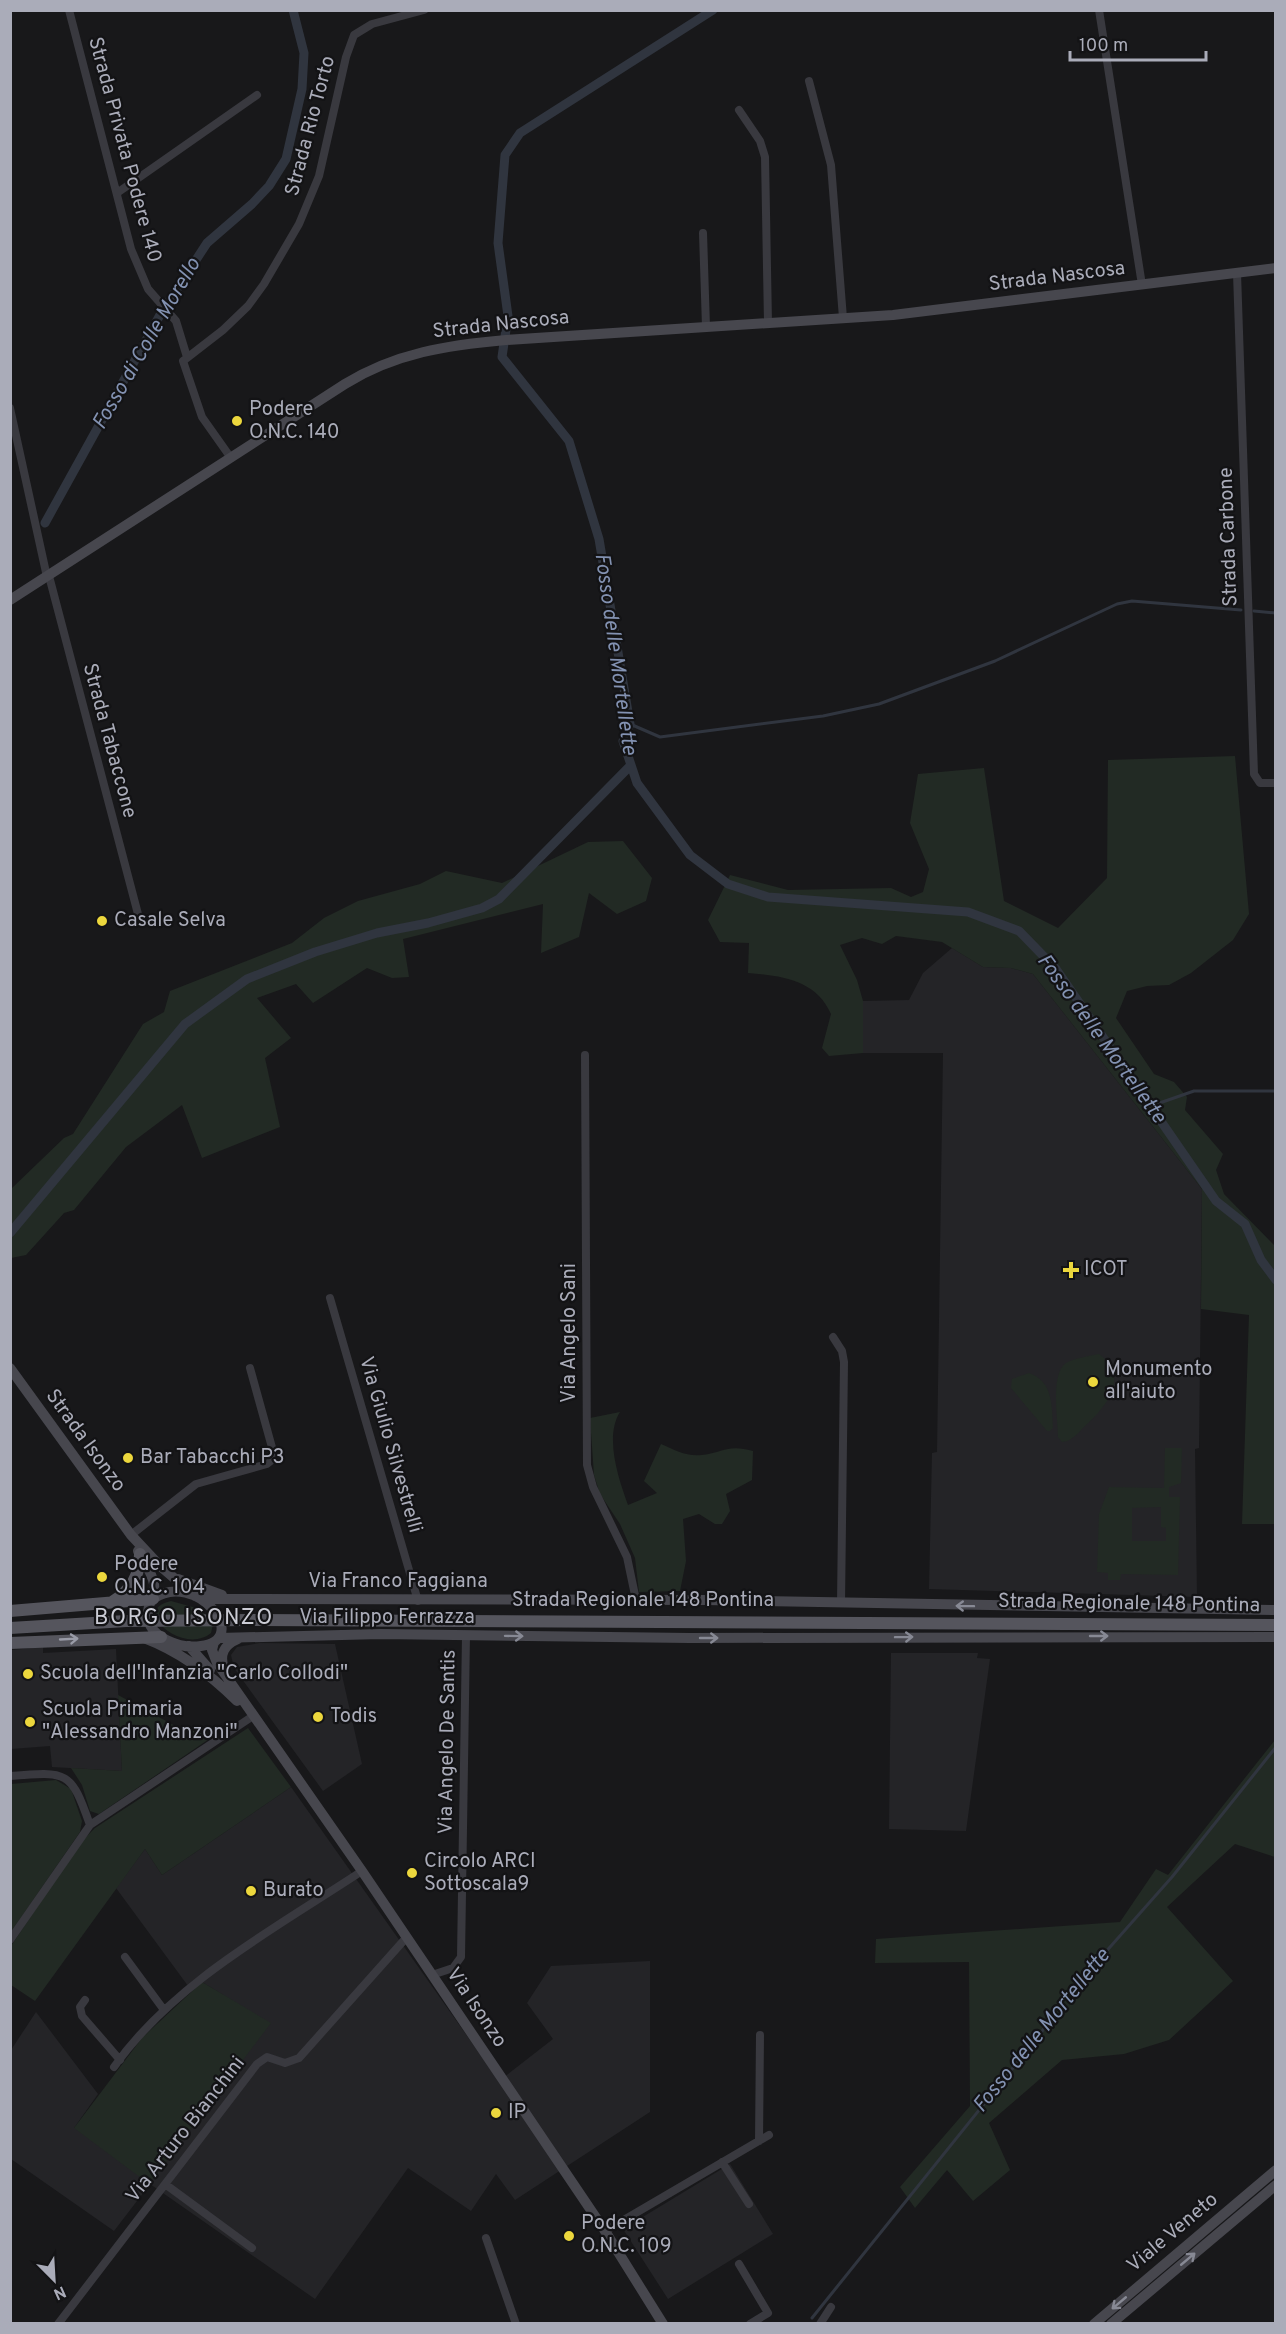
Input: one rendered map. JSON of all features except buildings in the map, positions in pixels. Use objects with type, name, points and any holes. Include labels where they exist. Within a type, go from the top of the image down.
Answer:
[{"type":"main road","points":[[111,1603],[125,1594],[135,1581],[140,1554]]},
{"type":"main road","points":[[10,1611],[153,1599]]},
{"type":"main road","name":"Strada Regionale 148 Pontina","points":[[10,1628],[126,1621],[252,1620],[1275,1625]]},
{"type":"main road","points":[[10,1643],[161,1637]]},
{"type":"street","name":"Strada Privata Podere 140","points":[[69,10],[131,249],[148,289],[158,302],[171,312],[184,340],[187,357]]},
{"type":"street","name":"Strada Rio Torto","points":[[187,357],[223,330],[253,300],[299,224],[319,176],[346,57],[354,35],[372,24],[424,10]]},
{"type":"street","points":[[1099,10],[1142,285]]},
{"type":"street","points":[[809,81],[831,171],[843,318]]},
{"type":"street","points":[[117,193],[257,94]]},
{"type":"street","points":[[739,110],[758,138],[765,157],[768,323]]},
{"type":"street","points":[[704,233],[706,327]]},
{"type":"street","name":"Strada Nascosa","points":[[10,600],[345,384],[378,366],[433,348],[498,340],[909,314],[1275,268]]},
{"type":"street","name":"Strada Carbone","points":[[1237,273],[1254,774],[1260,783],[1275,783]]},
{"type":"street","points":[[187,357],[183,367],[206,426],[231,458]]},
{"type":"street","name":"Strada Tabaccone","points":[[10,408],[48,576],[138,914]]},
{"type":"street","name":"Via Angelo Sani","points":[[585,1055],[587,1465],[592,1487],[627,1557],[636,1600]]},
{"type":"street","name":"Via Giulio Silvestrelli","points":[[330,1298],[418,1600]]},
{"type":"street","points":[[833,1336],[841,1348],[844,1362],[841,1603]]},
{"type":"street","name":"Strada Isonzo","points":[[10,1368],[130,1534]]},
{"type":"street","points":[[130,1534],[192,1486],[267,1464],[272,1460],[273,1451],[250,1368]]},
{"type":"street","points":[[130,1534],[154,1582],[153,1599],[147,1613],[149,1623],[161,1637],[189,1646],[221,1678]]},
{"type":"street","points":[[130,1534],[174,1578],[199,1597],[221,1622],[222,1630],[213,1655],[221,1678]]},
{"type":"street","points":[[174,1578],[212,1593],[240,1599]]},
{"type":"street","points":[[153,1599],[173,1592],[199,1597]]},
{"type":"street","name":"Via Franco Faggiana","points":[[199,1597],[636,1600],[1275,1610]]},
{"type":"street","name":"Via Filippo Ferrazza","points":[[217,1640],[246,1636],[466,1635],[1275,1637]]},
{"type":"street","name":"Via Angelo De Santis","points":[[432,1976],[453,1968],[461,1957],[466,1635]]},
{"type":"street","points":[[221,1678],[223,1651],[230,1642],[246,1636]]},
{"type":"street","points":[[141,1637],[221,1678]]},
{"type":"street","points":[[189,1646],[217,1640]]},
{"type":"street","name":"Via Isonzo","points":[[221,1678],[253,1716],[362,1871],[604,2231],[663,2324]]},
{"type":"street","points":[[10,1940],[90,1826],[253,1716]]},
{"type":"street","points":[[10,1776],[50,1774],[67,1778],[79,1793],[90,1826]]},
{"type":"street","points":[[114,2067],[142,2031],[205,1977],[362,1871]]},
{"type":"street","name":"Via Arturo Bianchini","points":[[58,2324],[257,2064],[267,2058],[285,2063],[299,2058],[406,1938]]},
{"type":"street","points":[[125,1957],[164,2010]]},
{"type":"street","points":[[86,2000],[80,2007],[82,2016],[120,2060]]},
{"type":"street","points":[[759,2141],[760,2035]]},
{"type":"street","points":[[604,2231],[769,2135]]},
{"type":"street","points":[[722,2162],[749,2204]]},
{"type":"street","name":"Viale Veneto","points":[[1094,2324],[1275,2170]]},
{"type":"street","points":[[165,2184],[252,2248]]},
{"type":"street","name":"Viale Veneto","points":[[1111,2324],[1275,2186]]},
{"type":"street","points":[[486,2238],[516,2324]]},
{"type":"street","points":[[739,2264],[768,2313],[750,2324]]},
{"type":"street","points":[[820,2324],[831,2307]]},
{"type":"shaded area","points":[[1235,756],[1249,914],[1233,940],[1191,973],[1169,985],[1147,986],[1127,991],[1116,1018],[1154,1074],[1174,1082],[1187,1097],[1185,1110],[1223,1154],[1216,1170],[1224,1194],[1275,1246],[1275,1524],[1242,1524],[1249,1315],[1201,1309],[1202,1189],[1033,974],[1011,968],[983,967],[942,942],[896,936],[882,944],[862,938],[840,945],[857,980],[863,1001],[863,1053],[829,1056],[822,1048],[831,1014],[825,1003],[807,987],[797,982],[748,973],[749,943],[720,942],[708,920],[730,875],[788,890],[891,888],[911,897],[923,892],[929,869],[910,823],[918,774],[984,768],[1004,901],[1058,928],[1107,878],[1108,760]]},
{"type":"shaded area","points":[[623,841],[652,878],[646,901],[617,914],[589,893],[579,937],[541,953],[543,904],[403,939],[409,977],[392,978],[367,968],[313,1003],[296,984],[257,998],[291,1038],[265,1058],[280,1127],[202,1158],[182,1105],[126,1147],[74,1210],[64,1213],[26,1255],[11,1258],[11,1189],[64,1138],[73,1134],[143,1024],[164,1012],[170,991],[292,943],[324,918],[358,901],[420,884],[446,871],[502,883],[588,842]]},
{"type":"shaded area","name":"ICOT","points":[[952,948],[983,967],[1011,968],[1033,974],[1202,1189],[1199,1448],[1195,1449],[1197,1597],[929,1589],[932,1453],[937,1452],[943,1053],[863,1053],[863,1001],[909,1000],[923,973]]},
{"type":"shaded area","points":[[1099,1354],[1113,1372],[1112,1392],[1100,1410],[1074,1437],[1062,1442],[1058,1437],[1056,1397],[1061,1369],[1070,1361]]},
{"type":"shaded area","points":[[1029,1373],[1043,1382],[1050,1395],[1053,1428],[1050,1431],[1047,1431],[1011,1388],[1012,1379]]},
{"type":"shaded area","points":[[620,1412],[615,1422],[613,1446],[617,1471],[628,1505],[657,1493],[644,1481],[661,1444],[691,1455],[702,1455],[732,1448],[753,1451],[752,1480],[726,1494],[730,1511],[722,1524],[715,1524],[699,1514],[683,1519],[686,1561],[680,1591],[639,1592],[635,1558],[620,1524],[600,1494],[594,1475],[590,1418]]},
{"type":"shaded area","points":[[1165,1448],[1182,1448],[1181,1483],[1169,1487],[1169,1497],[1180,1497],[1178,1575],[1121,1574],[1120,1580],[1108,1580],[1108,1573],[1097,1572],[1099,1514],[1109,1487],[1164,1488]],"holes":[[[1161,1507],[1161,1527],[1166,1528],[1166,1541],[1132,1541],[1132,1508]]]},
{"type":"shaded area","points":[[171,1601],[200,1609],[213,1624],[211,1633],[197,1639],[189,1639],[181,1638],[167,1630],[156,1619],[156,1612],[161,1605]]},
{"type":"shaded area","points":[[260,1643],[335,1644],[362,1764],[323,1791],[234,1668],[231,1655],[237,1647]]},
{"type":"shaded area","points":[[43,1647],[43,1653],[116,1649],[122,1771],[52,1767],[50,1746],[11,1749],[11,1650]]},
{"type":"shaded area","points":[[891,1653],[978,1653],[977,1658],[990,1659],[966,1831],[889,1829]]},
{"type":"shaded area","points":[[118,1695],[179,1728],[215,1735],[99,1814],[90,1811],[82,1785],[71,1768],[122,1771]]},
{"type":"shaded area","points":[[248,1728],[291,1787],[162,1875],[145,1849],[35,2001],[11,1985],[11,1946],[81,1842],[95,1828]]},
{"type":"shaded area","points":[[1275,1740],[1275,1857],[1235,1844],[1167,1907],[1233,1981],[1169,2040],[1124,2054],[1062,2060],[989,2123],[1010,2170],[973,2201],[947,2170],[915,2208],[900,2187],[970,2106],[969,1962],[875,1963],[876,1939],[1120,1922],[1156,1869],[1168,1875]]},
{"type":"shaded area","points":[[56,1780],[71,1789],[82,1821],[80,1832],[11,1932],[11,1784]]},
{"type":"shaded area","points":[[291,1787],[499,2081],[553,2039],[527,2003],[551,1966],[650,1961],[650,2112],[515,2200],[496,2174],[471,2211],[408,2168],[315,2299],[150,2184],[114,2231],[11,2159],[11,2050],[36,2012],[98,2094],[74,2128],[270,2024],[202,1982],[191,1990],[116,1888],[145,1849],[162,1875]]},
{"type":"shaded area","points":[[202,1982],[271,2023],[149,2184],[74,2128],[142,2038]]},
{"type":"shaded area","points":[[730,2164],[773,2234],[668,2299],[623,2229]]},
{"type":"waterway","name":"Fosso di Colle Morello","points":[[45,523],[160,315],[207,243],[269,186],[286,159],[302,89],[304,53],[293,10]]},
{"type":"waterway","name":"Fosso delle Mortellette","points":[[713,10],[520,133],[505,155],[498,243],[508,316],[502,357],[569,441],[599,539],[630,724],[623,741],[637,783],[690,855],[728,884],[768,897],[968,912],[1019,931],[1056,969],[1216,1201],[1245,1224],[1261,1260],[1276,1280]]},
{"type":"waterway","points":[[630,724],[660,737],[823,716],[879,704],[995,661],[1117,604],[1132,601],[1241,610]]},
{"type":"waterway","points":[[1254,611],[1276,613]]},
{"type":"waterway","points":[[10,1233],[185,1024],[247,979],[315,952],[377,933],[428,923],[482,908],[499,899],[631,765]]},
{"type":"waterway","points":[[1151,1106],[1194,1091],[1276,1091]]},
{"type":"waterway","name":"Fosso delle Mortellette","points":[[812,2318],[1041,2033],[1057,2007],[1172,1877],[1276,1747]]},
{"type":"place","name":"Podere O.N.C. 140","points":[[237,421]]},
{"type":"place","name":"Casale Selva","points":[[102,921]]},
{"type":"place","name":"ICOT","points":[[1071,1270]]},
{"type":"place","name":"Monumento all'aiuto","points":[[1093,1382]]},
{"type":"place","name":"Bar Tabacchi P3","points":[[128,1458]]},
{"type":"place","name":"Podere O.N.C. 104","points":[[102,1577]]},
{"type":"place","name":"Scuola dell'Infanzia \"Carlo Collodi\"","points":[[28,1674]]},
{"type":"place","name":"Todis","points":[[318,1717]]},
{"type":"place","name":"Scuola Primaria \"Alessandro Manzoni\"","points":[[30,1722]]},
{"type":"place","name":"Circolo ARCI Sottoscala9","points":[[412,1873]]},
{"type":"place","name":"Burato","points":[[251,1891]]},
{"type":"place","name":"IP","points":[[496,2113]]},
{"type":"place","name":"Podere O.N.C. 109","points":[[569,2236]]},
{"type":"district","name":"BORGO ISONZO","points":[[184,1618]]}]
